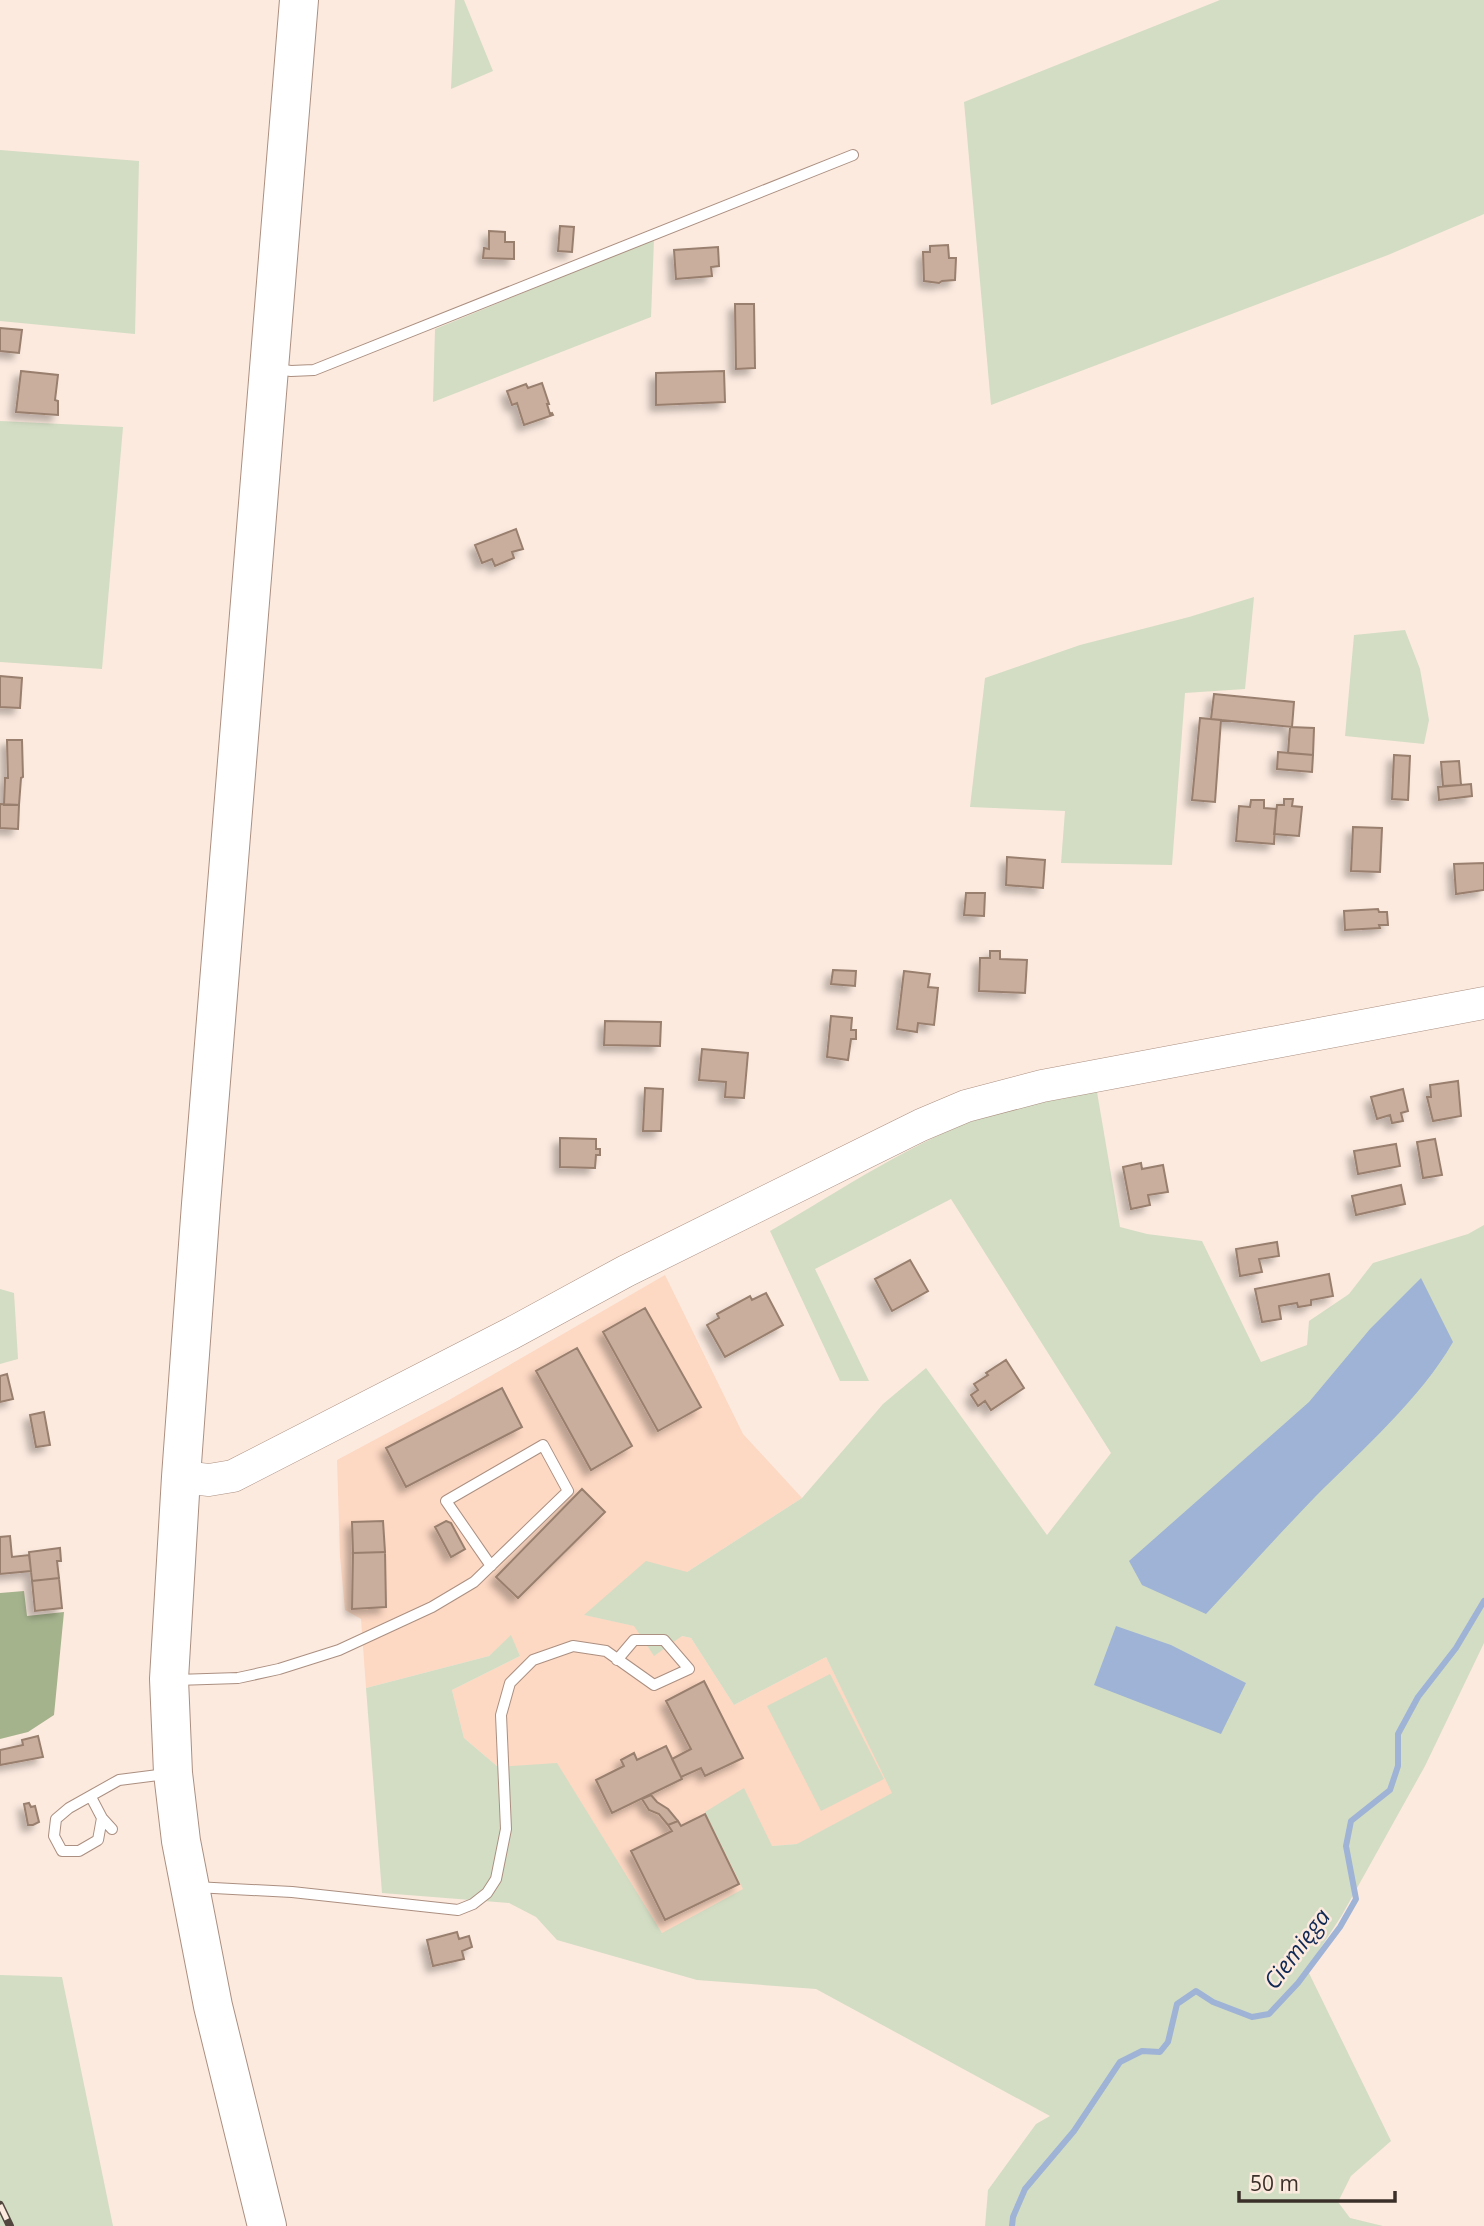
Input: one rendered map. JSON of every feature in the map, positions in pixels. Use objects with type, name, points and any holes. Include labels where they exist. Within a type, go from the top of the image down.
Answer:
[{"type":"highway","points":[[267,2226],[213,2006],[181,1841],[173,1773],[170,1679],[181,1478],[299,0]]},
{"type":"street","points":[[181,1478],[223,1479],[244,1471],[626,1271],[921,1125],[966,1106],[1042,1086],[1484,1003]]},
{"type":"lane","points":[[270,368],[314,370],[853,155]]},
{"type":"lane","points":[[170,1679],[183,1681],[239,1678],[279,1670],[339,1650],[432,1607],[474,1582],[491,1566],[568,1492],[543,1446],[446,1501],[491,1566]]},
{"type":"lane","points":[[190,1887],[292,1892],[458,1910],[467,1908],[487,1893],[496,1879],[506,1829],[501,1715],[510,1683],[533,1660],[573,1646],[606,1651],[617,1660],[654,1685],[689,1669],[664,1640],[634,1640],[617,1660]]},
{"type":"lane","points":[[102,1818],[98,1840],[79,1851],[62,1851],[54,1836],[56,1819],[69,1808],[119,1780],[173,1773]]},
{"type":"lane","points":[[91,1797],[102,1818],[112,1829]]},
{"type":"shaded area","points":[[665,1275],[743,1434],[802,1498],[687,1572],[585,1615],[691,1638],[734,1705],[826,1657],[893,1793],[798,1844],[772,1846],[706,1812],[744,1889],[662,1934],[557,1764],[498,1767],[464,1738],[452,1690],[520,1656],[511,1636],[489,1656],[366,1688],[361,1619],[345,1610],[340,1557],[337,1460],[449,1400]]},
{"type":"green space","points":[[455,0],[464,0],[493,71],[451,89]]},
{"type":"green space","points":[[1220,0],[1484,0],[1484,214],[1388,255],[991,405],[964,102]]},
{"type":"green space","points":[[0,150],[139,161],[135,334],[0,321]]},
{"type":"green space","points":[[654,239],[651,317],[433,402],[435,329]]},
{"type":"green space","points":[[0,421],[123,427],[102,669],[0,662]]},
{"type":"green space","points":[[1254,597],[1245,689],[1185,693],[1172,865],[1061,863],[1065,811],[970,807],[985,678],[1080,645]]},
{"type":"green space","points":[[1405,630],[1420,669],[1429,720],[1424,744],[1345,736],[1354,635]]},
{"type":"green space","points":[[1097,1092],[1120,1227],[1147,1234],[1202,1241],[1261,1362],[1307,1345],[1309,1321],[1349,1294],[1373,1263],[1468,1234],[1484,1225],[1484,1643],[1425,1766],[1342,1915],[1307,1969],[1391,2141],[1351,2176],[1338,2202],[1350,2218],[1383,2226],[985,2226],[988,2190],[1036,2124],[1050,2116],[816,1989],[697,1980],[557,1940],[536,1917],[509,1903],[382,1893],[366,1688],[489,1656],[511,1635],[520,1656],[452,1690],[464,1738],[498,1767],[557,1763],[662,1933],[743,1889],[705,1812],[744,1788],[772,1846],[797,1844],[892,1793],[826,1657],[734,1705],[691,1638],[682,1636],[654,1656],[634,1626],[584,1615],[646,1561],[687,1572],[802,1498],[883,1404],[926,1368],[1047,1535],[1111,1453],[951,1199],[815,1269],[869,1381],[840,1381],[770,1231],[934,1137],[992,1114]]},
{"type":"green space","points":[[0,1289],[14,1293],[18,1359],[0,1364]]},
{"type":"green space","points":[[24,1591],[27,1616],[64,1612],[54,1715],[28,1732],[0,1739],[0,1593]]},
{"type":"green space","points":[[830,1674],[884,1779],[821,1811],[767,1706]]},
{"type":"green space","points":[[0,1975],[62,1977],[113,2226],[0,2226]]},
{"type":"water","points":[[1421,1278],[1453,1342],[1407,1404],[1301,1511],[1206,1614],[1142,1585],[1129,1561],[1309,1402],[1370,1329]]},
{"type":"water","points":[[1116,1626],[1171,1645],[1246,1683],[1221,1734],[1094,1685]]},
{"type":"building","points":[[560,226],[574,227],[572,252],[558,251]]},
{"type":"building","points":[[489,231],[505,232],[505,242],[514,242],[514,259],[483,258],[484,248],[489,249]]},
{"type":"building","points":[[948,245],[949,258],[956,258],[955,280],[939,283],[924,281],[923,252],[930,252],[930,246]]},
{"type":"building","points":[[718,247],[719,266],[711,267],[712,276],[676,279],[674,250]]},
{"type":"building","points":[[735,304],[754,304],[755,368],[736,369]]},
{"type":"building","points":[[0,328],[22,330],[19,353],[0,351]]},
{"type":"building","points":[[21,371],[58,375],[55,400],[58,401],[58,415],[16,412]]},
{"type":"building","points":[[724,371],[725,402],[656,405],[656,373]]},
{"type":"building","points":[[542,383],[550,414],[553,415],[524,425],[517,403],[512,405],[507,391],[526,384],[528,388]]},
{"type":"building","points":[[516,529],[523,549],[512,552],[514,558],[495,566],[492,559],[482,563],[475,545]]},
{"type":"building","points":[[0,676],[22,678],[20,708],[0,707]]},
{"type":"building","points":[[1214,694],[1294,702],[1292,727],[1211,719]]},
{"type":"building","points":[[1200,718],[1221,720],[1215,802],[1192,800]]},
{"type":"building","points":[[1290,727],[1314,728],[1313,755],[1288,753]]},
{"type":"building","points":[[7,740],[22,740],[23,777],[19,805],[4,805],[5,778],[8,778]]},
{"type":"building","points":[[1278,752],[1313,755],[1312,772],[1277,769]]},
{"type":"building","points":[[1394,755],[1410,756],[1408,800],[1392,799]]},
{"type":"building","points":[[1459,761],[1461,785],[1443,786],[1441,762]]},
{"type":"building","points":[[1471,784],[1472,796],[1439,800],[1438,787]]},
{"type":"building","points":[[1284,799],[1293,799],[1292,806],[1302,807],[1299,836],[1274,834],[1277,805],[1284,805]]},
{"type":"building","points":[[1251,800],[1264,800],[1264,808],[1276,809],[1274,844],[1236,841],[1239,806],[1250,807]]},
{"type":"building","points":[[0,804],[19,805],[18,829],[0,828]]},
{"type":"building","points":[[1353,827],[1382,828],[1380,872],[1351,871]]},
{"type":"building","points":[[1007,857],[1045,860],[1043,888],[1006,885]]},
{"type":"building","points":[[1484,863],[1484,890],[1456,894],[1454,864]]},
{"type":"building","points":[[966,893],[985,893],[984,916],[964,915]]},
{"type":"building","points":[[1378,909],[1379,912],[1387,912],[1388,925],[1345,930],[1344,911]]},
{"type":"building","points":[[990,951],[1000,951],[1000,959],[1027,960],[1025,993],[979,991],[980,958],[990,958]]},
{"type":"building","points":[[833,970],[856,971],[855,986],[831,984]]},
{"type":"building","points":[[904,971],[930,974],[928,987],[938,988],[934,1025],[918,1023],[917,1032],[897,1029]]},
{"type":"building","points":[[831,1016],[852,1018],[851,1030],[856,1030],[856,1039],[851,1039],[848,1060],[827,1057]]},
{"type":"building","points":[[605,1021],[661,1022],[660,1046],[604,1045]]},
{"type":"building","points":[[702,1049],[748,1053],[744,1098],[725,1097],[726,1082],[699,1080]]},
{"type":"building","points":[[1458,1081],[1461,1116],[1433,1121],[1427,1097],[1431,1097],[1430,1085]]},
{"type":"building","points":[[645,1088],[663,1089],[661,1131],[643,1131]]},
{"type":"building","points":[[1403,1089],[1408,1111],[1401,1113],[1403,1121],[1392,1123],[1390,1115],[1377,1119],[1371,1097]]},
{"type":"building","points":[[560,1138],[596,1139],[596,1149],[600,1149],[600,1155],[596,1155],[595,1168],[560,1167]]},
{"type":"building","points":[[1435,1139],[1442,1175],[1423,1178],[1417,1142]]},
{"type":"building","points":[[1396,1144],[1400,1166],[1358,1174],[1354,1151]]},
{"type":"building","points":[[1141,1163],[1142,1169],[1163,1165],[1168,1192],[1148,1195],[1150,1205],[1131,1209],[1123,1167]]},
{"type":"building","points":[[1401,1185],[1405,1204],[1356,1215],[1352,1196]]},
{"type":"building","points":[[1277,1242],[1279,1256],[1259,1259],[1262,1272],[1240,1276],[1236,1249]]},
{"type":"building","points":[[910,1260],[928,1291],[892,1311],[875,1279]]},
{"type":"building","points":[[1329,1274],[1333,1296],[1311,1300],[1311,1305],[1298,1307],[1297,1303],[1279,1306],[1281,1319],[1262,1322],[1255,1289]]},
{"type":"building","points":[[766,1293],[783,1325],[725,1357],[707,1325],[719,1318],[717,1314],[750,1296],[752,1300]]},
{"type":"building","points":[[645,1308],[701,1407],[658,1431],[603,1332]]},
{"type":"building","points":[[577,1348],[632,1446],[591,1470],[536,1371]]},
{"type":"building","points":[[1006,1360],[1024,1388],[991,1410],[985,1401],[978,1406],[971,1395],[978,1390],[974,1384]]},
{"type":"building","points":[[7,1374],[13,1399],[0,1402],[0,1376]]},
{"type":"building","points":[[502,1388],[522,1427],[406,1487],[386,1448]]},
{"type":"building","points":[[44,1412],[50,1445],[36,1447],[30,1415]]},
{"type":"building","points":[[582,1489],[605,1512],[518,1598],[496,1577]]},
{"type":"building","points":[[383,1521],[385,1552],[353,1553],[352,1522]]},
{"type":"building","points":[[446,1521],[451,1523],[465,1549],[451,1557],[435,1527]]},
{"type":"building","points":[[10,1536],[12,1557],[29,1555],[31,1571],[0,1574],[0,1537]]},
{"type":"building","points":[[60,1548],[61,1561],[57,1561],[59,1578],[32,1581],[29,1552]]},
{"type":"building","points":[[385,1552],[386,1607],[352,1609],[353,1553]]},
{"type":"building","points":[[59,1578],[62,1608],[35,1611],[32,1581]]},
{"type":"building","points":[[704,1681],[743,1758],[705,1776],[701,1768],[681,1777],[672,1759],[691,1749],[666,1701]]},
{"type":"building","points":[[38,1736],[43,1757],[0,1765],[0,1750],[23,1745],[22,1740]]},
{"type":"building","points":[[666,1746],[682,1779],[612,1813],[596,1780],[624,1766],[621,1760],[634,1753],[637,1760]]},
{"type":"building","points":[[651,1795],[678,1821],[668,1825],[659,1814],[649,1810],[642,1799]]},
{"type":"building","points":[[29,1803],[31,1807],[35,1806],[39,1822],[33,1825],[28,1825],[24,1804]]},
{"type":"building","points":[[705,1814],[739,1884],[665,1920],[631,1851],[672,1831],[668,1825],[678,1821],[681,1826]]},
{"type":"building","points":[[457,1932],[459,1939],[469,1936],[472,1947],[462,1951],[464,1959],[433,1966],[427,1940]]},
{"type":"waterway","name":"Ciemięga","points":[[1012,2226],[1025,2189],[1074,2131],[1120,2062],[1142,2051],[1160,2052],[1168,2042],[1177,2004],[1196,1991],[1213,2002],[1252,2017],[1269,2014],[1298,1983],[1340,1927],[1356,1899],[1346,1846],[1351,1821],[1390,1790],[1398,1766],[1398,1734],[1418,1697],[1456,1648],[1484,1601]]},
{"type":"railway","points":[[0,2205],[10,2226]]}]
